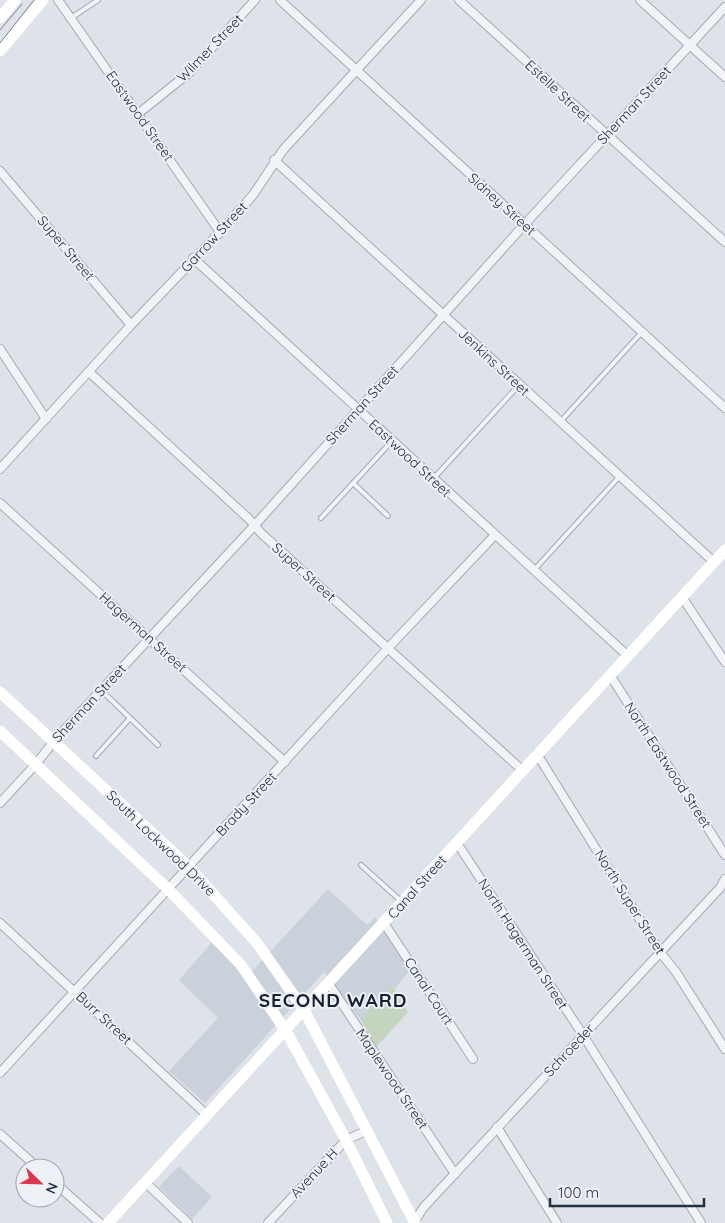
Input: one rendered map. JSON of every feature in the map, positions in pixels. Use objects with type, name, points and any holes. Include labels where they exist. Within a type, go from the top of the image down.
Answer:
[{"type":"main road","points":[[0,18],[15,0]]},
{"type":"main road","points":[[0,51],[43,0]]},
{"type":"main road","name":"Canal Street","points":[[108,1223],[725,550]]},
{"type":"main road","name":"South Lockwood Drive","points":[[0,692],[189,866],[257,943],[304,1010],[414,1223]]},
{"type":"main road","name":"South Lockwood Drive","points":[[0,731],[169,890],[241,964],[286,1031],[346,1140],[387,1223]]},
{"type":"street","name":"Eastwood Street","points":[[58,0],[139,113],[220,232]]},
{"type":"street","name":"Wilmer Street","points":[[139,113],[190,72],[255,0]]},
{"type":"street","name":"Sidney Street","points":[[280,0],[725,408]]},
{"type":"street","name":"Garrow Street","points":[[0,469],[131,324],[220,232],[253,195],[274,160],[421,0]]},
{"type":"street","name":"Estelle Street","points":[[459,0],[725,242]]},
{"type":"street","points":[[640,0],[725,77]]},
{"type":"street","name":"Sherman Street","points":[[0,803],[36,764],[54,741],[254,526],[442,315],[725,6]]},
{"type":"street","name":"Jenkins Street","points":[[274,160],[714,562]]},
{"type":"street","name":"Super Street","points":[[0,172],[131,324]]},
{"type":"street","name":"Eastwood Street","points":[[193,258],[494,536],[628,656]]},
{"type":"street","points":[[0,349],[46,419]]},
{"type":"street","name":"Super Street","points":[[89,372],[249,519],[254,526],[522,770]]},
{"type":"street","name":"Hagerman Street","points":[[0,503],[285,762]]},
{"type":"street","name":"Brady Street","points":[[0,1073],[389,647],[494,536]]},
{"type":"street","points":[[682,597],[725,662]]},
{"type":"street","name":"North Eastwood Street","points":[[610,674],[725,855]]},
{"type":"street","name":"North Super Street","points":[[537,754],[660,952],[676,972],[725,1049]]},
{"type":"street","name":"North Hagerman Street","points":[[457,843],[583,1035],[701,1223]]},
{"type":"street","name":"Schroeder","points":[[414,1223],[423,1208],[720,888],[725,879]]},
{"type":"street","name":"Burr Street","points":[[0,923],[207,1114]]},
{"type":"street","name":"Canal Court","points":[[384,923],[473,1059]]},
{"type":"street","name":"Maplewood Street","points":[[329,984],[455,1174]]},
{"type":"street","points":[[497,1127],[556,1223]]},
{"type":"street","name":"Avenue H","points":[[268,1223],[346,1140],[366,1131]]},
{"type":"street","points":[[0,1134],[27,1158]]},
{"type":"street","points":[[145,1182],[188,1223]]},
{"type":"street","points":[[65,1192],[100,1223]]},
{"type":"lane","points":[[71,18],[98,0]]},
{"type":"lane","points":[[560,423],[643,332]]},
{"type":"lane","points":[[433,479],[519,385]]},
{"type":"lane","points":[[321,518],[392,441]]},
{"type":"lane","points":[[533,571],[619,476]]},
{"type":"lane","points":[[353,484],[388,516]]},
{"type":"lane","points":[[101,690],[158,745]]},
{"type":"lane","points":[[96,756],[130,718]]},
{"type":"lane","points":[[361,865],[403,902]]},
{"type":"shaded area","points":[[328,889],[367,925],[375,917],[411,969],[394,990],[392,986],[361,1020],[324,972],[205,1103],[169,1071],[218,1018],[179,980],[214,940],[245,979]]},
{"type":"shaded area","points":[[179,1166],[212,1197],[192,1219],[159,1187]]},
{"type":"green space","points":[[392,986],[408,1012],[376,1047],[361,1020]]},
{"type":"tram line","points":[[0,43],[34,0]]},
{"type":"tram line","points":[[0,30],[22,4]]},
{"type":"district","name":"SECOND WARD","points":[[333,1000]]}]
